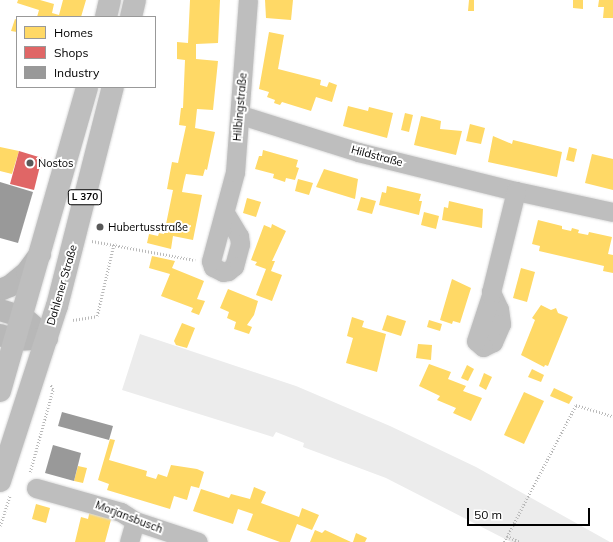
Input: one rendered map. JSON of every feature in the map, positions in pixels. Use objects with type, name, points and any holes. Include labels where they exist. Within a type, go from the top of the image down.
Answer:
[{"type":"main road","points":[[106,16],[110,0]]},
{"type":"main road","points":[[131,16],[135,0]]},
{"type":"main road","name":"L 370","points":[[0,391],[7,338],[23,317],[87,88]]},
{"type":"main road","name":"Dahlener Straße","points":[[0,481],[47,338],[75,239],[113,88]]},
{"type":"main road","points":[[0,290],[10,286],[27,272],[42,252]]},
{"type":"main road","points":[[0,310],[23,317],[47,338]]},
{"type":"main road","points":[[7,338],[47,338]]},
{"type":"street","name":"Hilbingstraße","points":[[211,263],[225,213],[234,172],[240,115],[248,0]]},
{"type":"street","name":"Hildstraße","points":[[240,115],[358,152],[516,191],[613,212]]},
{"type":"street","points":[[491,292],[516,191]]},
{"type":"street","name":"Morjansbusch","points":[[36,488],[121,512],[135,521],[198,542]]},
{"type":"street","points":[[129,542],[135,521]]},
{"type":"path","points":[[75,239],[114,243],[211,263]]},
{"type":"path","points":[[73,320],[97,316],[114,243]]},
{"type":"path","points":[[36,488],[30,470],[53,390],[49,382]]},
{"type":"path","points":[[504,542],[576,405],[613,416]]},
{"type":"path","points":[[507,536],[520,542]]},
{"type":"shaded area","points":[[140,334],[296,386],[390,426],[476,467],[610,542],[511,542],[386,478],[303,447],[304,443],[276,432],[273,437],[122,390]]},
{"type":"building: Homes","points":[[18,0],[40,0],[54,4],[52,13],[59,15],[63,0],[86,0],[81,16],[37,16],[39,10],[17,3]]},
{"type":"building: Homes","points":[[190,0],[220,0],[218,43],[196,44],[196,59],[218,61],[213,110],[197,109],[195,128],[215,132],[207,170],[205,169],[203,176],[186,174],[184,182],[182,192],[202,195],[193,240],[173,236],[171,249],[147,243],[149,234],[158,236],[159,233],[164,234],[173,190],[167,189],[172,162],[178,163],[186,126],[179,125],[181,108],[183,108],[185,60],[177,59],[177,42],[188,43]]},
{"type":"building: Homes","points":[[265,0],[293,0],[291,20],[266,18]]},
{"type":"building: Homes","points":[[469,0],[474,0],[474,11],[468,11]]},
{"type":"building: Homes","points":[[573,0],[583,0],[583,9],[573,8]]},
{"type":"building: Homes","points":[[599,0],[613,0],[613,18],[603,18],[604,7],[598,7]]},
{"type":"building: Homes","points":[[15,19],[16,32],[11,31]]},
{"type":"building: Homes","points":[[269,32],[284,35],[278,69],[321,80],[320,85],[327,87],[329,82],[337,85],[332,102],[316,97],[311,111],[282,102],[280,105],[274,103],[275,100],[267,97],[269,92],[259,89]]},
{"type":"building: Homes","points":[[348,106],[368,111],[369,107],[393,113],[387,138],[343,126]]},
{"type":"building: Homes","points":[[405,113],[413,115],[409,132],[401,130]]},
{"type":"building: Homes","points":[[421,116],[441,121],[440,129],[462,131],[456,155],[414,145]]},
{"type":"building: Homes","points":[[470,124],[485,128],[481,144],[466,141]]},
{"type":"building: Homes","points":[[493,136],[512,144],[513,140],[562,152],[557,177],[488,162]]},
{"type":"building: Homes","points":[[0,147],[19,151],[12,174],[0,171]]},
{"type":"building: Homes","points":[[569,147],[577,149],[574,162],[566,160]]},
{"type":"building: Homes","points":[[263,150],[298,160],[296,167],[299,168],[295,180],[286,178],[285,182],[273,178],[274,174],[255,169],[259,156],[262,156]]},
{"type":"building: Homes","points":[[592,154],[613,159],[613,190],[585,183]]},
{"type":"building: Homes","points":[[324,169],[358,179],[355,199],[316,187]]},
{"type":"building: Homes","points":[[298,179],[313,183],[309,195],[295,191]]},
{"type":"building: Homes","points":[[387,186],[421,194],[419,201],[422,201],[419,215],[379,205],[382,192],[386,193]]},
{"type":"building: Homes","points":[[361,197],[376,201],[372,214],[357,210]]},
{"type":"building: Homes","points":[[247,198],[261,202],[256,217],[243,213]]},
{"type":"building: Homes","points":[[449,201],[483,209],[482,228],[442,220],[444,207],[448,208]]},
{"type":"building: Homes","points":[[424,212],[439,216],[436,229],[421,225]]},
{"type":"building: Homes","points":[[538,220],[562,226],[562,229],[571,231],[572,228],[579,230],[578,233],[588,235],[589,232],[612,237],[608,254],[613,255],[613,273],[603,271],[604,266],[539,251],[540,246],[532,244]]},
{"type":"building: Homes","points":[[272,224],[286,231],[272,261],[275,261],[271,271],[282,275],[272,301],[256,295],[266,269],[255,265],[257,262],[251,260],[264,225],[271,228]]},
{"type":"building: Homes","points":[[152,256],[175,261],[172,268],[204,281],[197,299],[205,301],[199,315],[191,312],[193,308],[161,296],[170,274],[149,268]]},
{"type":"building: Homes","points":[[521,268],[535,272],[527,302],[513,298]]},
{"type":"building: Homes","points":[[452,279],[471,288],[460,323],[453,321],[452,324],[440,320]]},
{"type":"building: Homes","points":[[228,289],[258,301],[254,315],[247,325],[252,327],[249,334],[234,329],[236,322],[227,318],[229,312],[220,308]]},
{"type":"building: Homes","points":[[541,305],[551,310],[556,308],[558,313],[568,317],[548,366],[545,365],[544,367],[521,355],[535,320],[532,318]]},
{"type":"building: Homes","points":[[387,315],[406,321],[401,336],[382,330]]},
{"type":"building: Homes","points":[[352,317],[364,321],[362,327],[386,334],[377,372],[346,363],[353,338],[347,336]]},
{"type":"building: Homes","points":[[429,320],[442,324],[440,331],[427,327]]},
{"type":"building: Homes","points":[[182,323],[195,328],[187,348],[176,345],[174,341]]},
{"type":"building: Homes","points":[[418,344],[432,345],[431,360],[416,358]]},
{"type":"building: Homes","points":[[429,364],[451,372],[448,379],[466,386],[463,391],[482,398],[471,421],[453,413],[456,408],[437,400],[440,396],[419,386]]},
{"type":"building: Homes","points":[[467,365],[474,369],[468,381],[461,378]]},
{"type":"building: Homes","points":[[532,369],[544,375],[541,382],[528,377]]},
{"type":"building: Homes","points":[[484,373],[492,377],[486,390],[479,386]]},
{"type":"building: Homes","points":[[554,388],[573,397],[569,404],[550,396]]},
{"type":"building: Homes","points":[[524,392],[544,401],[524,444],[504,435]]},
{"type":"building: Homes","points":[[110,439],[115,440],[109,460],[147,471],[146,476],[156,479],[158,474],[167,477],[171,465],[197,469],[204,472],[199,488],[191,486],[187,500],[174,496],[170,509],[107,490],[109,484],[98,480]]},
{"type":"building: Homes","points":[[78,466],[87,468],[83,483],[74,481]]},
{"type":"building: Homes","points":[[254,487],[266,492],[261,503],[299,517],[302,508],[319,515],[312,530],[297,524],[290,542],[280,542],[247,530],[253,514],[238,509],[233,524],[193,511],[201,489],[229,498],[231,494],[250,499]]},
{"type":"building: Homes","points":[[36,504],[50,508],[46,523],[32,519]]},
{"type":"building: Homes","points":[[90,510],[112,516],[105,542],[75,542],[81,517],[88,519]]},
{"type":"building: Homes","points":[[315,530],[322,533],[325,530],[351,542],[310,542]]},
{"type":"building: Homes","points":[[356,533],[367,538],[365,542],[353,542]]},
{"type":"building: Shops","points":[[19,151],[42,158],[34,190],[10,184]]},
{"type":"building: Industry","points":[[0,182],[33,192],[18,243],[0,238]]},
{"type":"building: Industry","points":[[62,412],[113,426],[109,440],[58,426]]},
{"type":"building: Industry","points":[[53,445],[81,453],[74,481],[45,473]]},
{"type":"place","name":"Nostos","points":[[30,163]]},
{"type":"place","name":"Hubertusstraße","points":[[100,227]]}]
